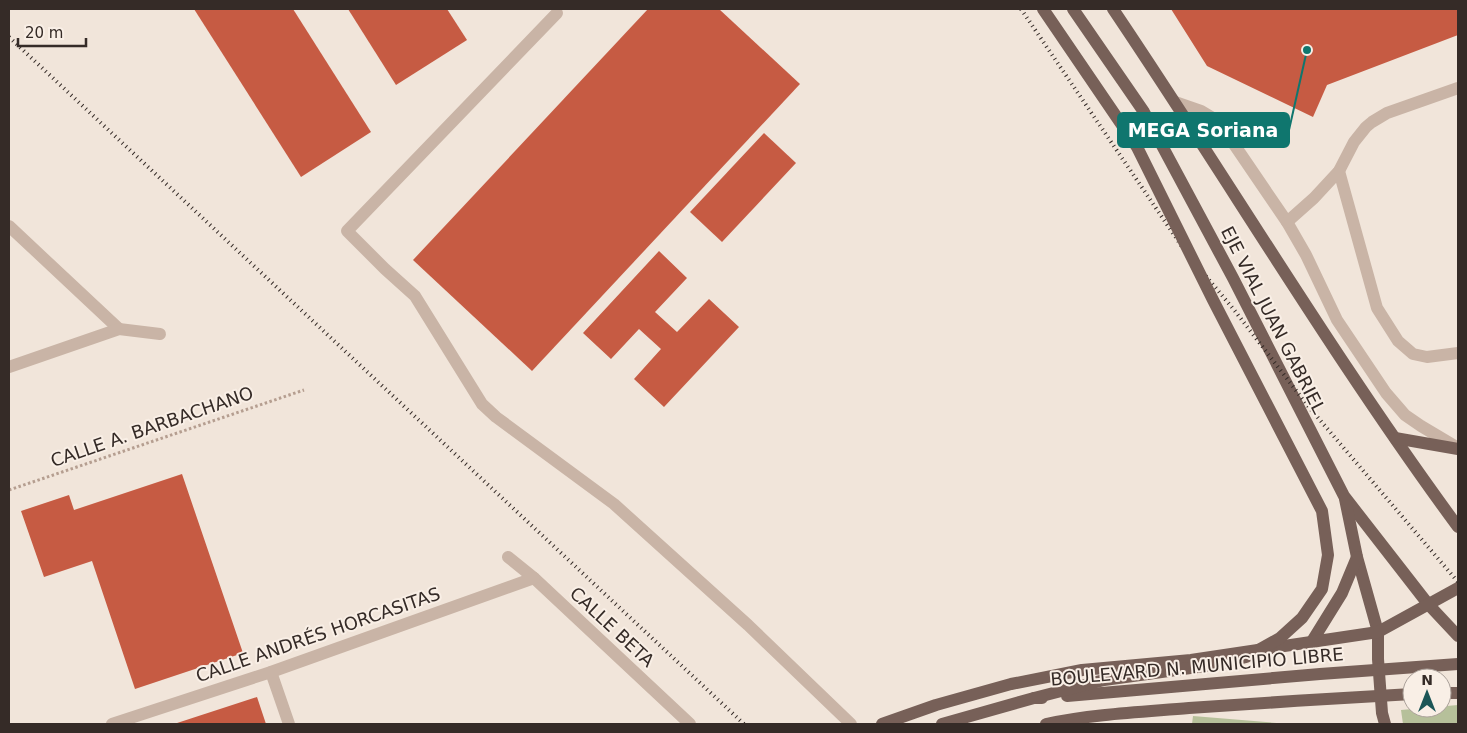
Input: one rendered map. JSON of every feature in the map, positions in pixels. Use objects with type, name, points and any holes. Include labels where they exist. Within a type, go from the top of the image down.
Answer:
[{"type":"main road","points":[[1034,698],[1104,680],[1219,664],[1246,657],[1280,638],[1302,618],[1322,588],[1328,555],[1322,511],[1213,300],[1137,147],[1044,9]]},
{"type":"main road","name":"EJE VIAL JUAN GABRIEL","points":[[1073,9],[1144,112],[1229,270],[1344,496],[1428,604],[1458,636]]},
{"type":"main road","name":"EJE VIAL JUAN GABRIEL","points":[[1113,9],[1176,102],[1329,340],[1458,527]]},
{"type":"main road","points":[[1395,438],[1458,448]]},
{"type":"main road","points":[[1344,496],[1357,557],[1378,632],[1378,659],[1384,724]]},
{"type":"main road","points":[[1311,643],[1342,593],[1357,557]]},
{"type":"main road","points":[[882,724],[936,705],[1011,684],[1082,670],[1191,660],[1378,632],[1458,588]]},
{"type":"main road","name":"BOULEVARD N. MUNICIPIO LIBRE","points":[[942,724],[1034,698],[1458,664]]},
{"type":"main road","points":[[1046,724],[1076,718],[1139,712],[1402,695]]},
{"type":"street","points":[[557,13],[347,231],[415,296],[482,404],[496,418],[614,504],[748,625],[851,724]]},
{"type":"street","points":[[1287,222],[1314,198],[1339,171],[1360,134],[1377,118],[1458,88]]},
{"type":"street","points":[[1176,102],[1201,111],[1211,117],[1225,131],[1287,222],[1306,255],[1337,320],[1386,393],[1405,415],[1458,448]]},
{"type":"street","points":[[1339,171],[1376,308],[1404,348],[1413,354],[1427,357],[1458,353]]},
{"type":"street","points":[[9,226],[119,329]]},
{"type":"street","points":[[1329,340],[1337,320]]},
{"type":"street","points":[[9,367],[119,329],[160,334]]},
{"type":"street","name":"CALLE BETA","points":[[508,557],[534,578],[690,724]]},
{"type":"street","name":"CALLE ANDRÉS HORCASITAS","points":[[112,724],[271,672],[534,578]]},
{"type":"street","points":[[271,672],[289,724]]},
{"type":"path","name":"CALLE A. BARBACHANO","points":[[9,490],[304,390]]},
{"type":"green space","points":[[1458,705],[1458,724],[1403,724],[1402,718],[1452,718],[1452,706]]},
{"type":"green space","points":[[1193,716],[1289,724],[1192,724]]},
{"type":"building","points":[[194,9],[293,9],[371,132],[301,177]]},
{"type":"building","points":[[348,9],[447,9],[467,40],[396,85]]},
{"type":"building","points":[[648,9],[719,9],[800,84],[532,371],[413,260]]},
{"type":"building","points":[[1171,9],[1458,9],[1458,35],[1327,85],[1313,117],[1207,66]]},
{"type":"building","points":[[764,133],[796,163],[722,242],[690,212]]},
{"type":"building","points":[[659,251],[687,278],[655,312],[677,332],[709,299],[739,327],[664,407],[634,379],[661,349],[639,329],[611,359],[583,333]]},
{"type":"building","points":[[182,474],[243,653],[135,689],[92,561],[44,577],[21,511],[69,495],[74,510]]},
{"type":"building","points":[[257,697],[266,724],[174,724]]},
{"type":"railway","points":[[1021,9],[1185,251],[1235,311],[1308,406],[1458,582]]},
{"type":"railway","points":[[9,37],[744,724]]},
{"type":"place","name":"MEGA Soriana","points":[[1307,50]]}]
